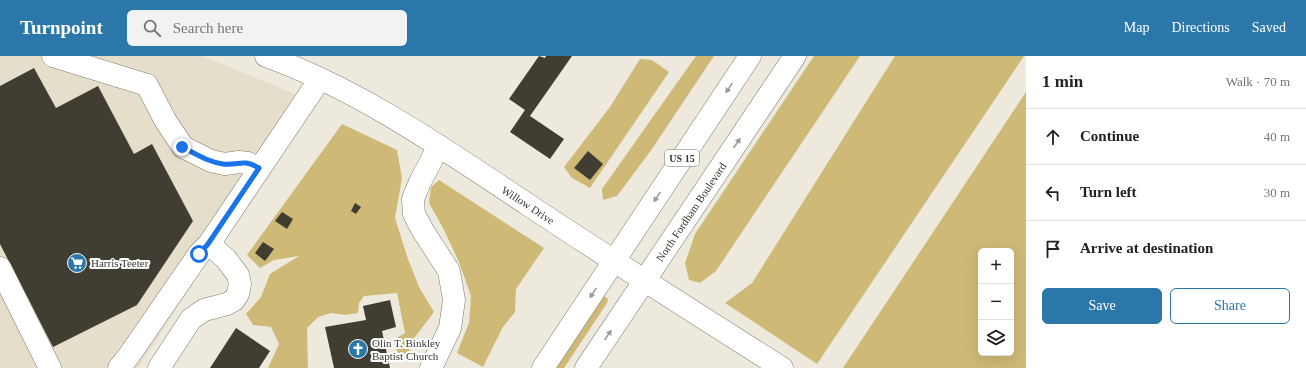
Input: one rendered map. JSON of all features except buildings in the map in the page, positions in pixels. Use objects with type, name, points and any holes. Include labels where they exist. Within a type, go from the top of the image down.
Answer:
[{"type":"main road","points":[[53,56],[147,85],[165,120],[182,147],[212,161],[225,164],[239,162],[248,163],[259,168]]},
{"type":"main road","name":"Willow Drive","points":[[266,56],[320,79],[368,104],[439,146],[583,241],[782,368]]},
{"type":"main road","name":"US 15","points":[[543,368],[750,56]]},
{"type":"main road","name":"North Fordham Boulevard","points":[[586,368],[795,56]]},
{"type":"main road","points":[[119,368],[199,254],[208,244],[320,79]]},
{"type":"main road","points":[[431,368],[450,328],[454,300],[449,271],[423,231],[414,214],[412,199],[439,146]]},
{"type":"main road","points":[[159,368],[191,319],[204,310],[227,304],[234,300],[238,294],[240,284],[238,275],[226,259],[208,244]]},
{"type":"main road","points":[[0,268],[50,368]]},
{"type":"shaded area","points":[[0,56],[202,56],[312,101],[138,368],[0,368]]},
{"type":"shaded area","points":[[696,56],[714,56],[652,149],[617,196],[603,200],[602,189]]},
{"type":"shaded area","points":[[814,56],[860,56],[716,271],[700,283],[689,280],[685,263],[695,234]]},
{"type":"shaded area","points":[[895,56],[1024,56],[817,364],[725,303],[752,283]]},
{"type":"shaded area","points":[[640,59],[652,60],[669,72],[590,188],[572,178],[564,167],[610,107]]},
{"type":"shaded area","points":[[1026,92],[1026,368],[843,368]]},
{"type":"shaded area","points":[[342,124],[397,150],[402,178],[395,218],[419,287],[434,312],[415,337],[406,358],[398,353],[393,340],[405,333],[397,293],[364,296],[359,303],[358,313],[345,315],[331,313],[318,317],[307,328],[308,368],[268,368],[279,344],[271,327],[253,325],[246,314],[261,297],[270,274],[299,256],[274,260],[260,268],[247,255]]},
{"type":"shaded area","points":[[439,180],[544,248],[516,289],[515,312],[503,327],[483,367],[457,353],[469,323],[471,296],[459,262],[429,203],[431,187]]},
{"type":"shaded area","points":[[604,296],[608,299],[607,303],[564,368],[553,368]]},
{"type":"place","name":"Harris Teeter","points":[[77,263]]},
{"type":"place","name":"Olin T. Binkley Baptist Church","points":[[358,349]]},
{"type":"route","points":[[182,147],[212,161],[225,164],[239,162],[248,163],[259,168],[208,244],[199,254]]}]
